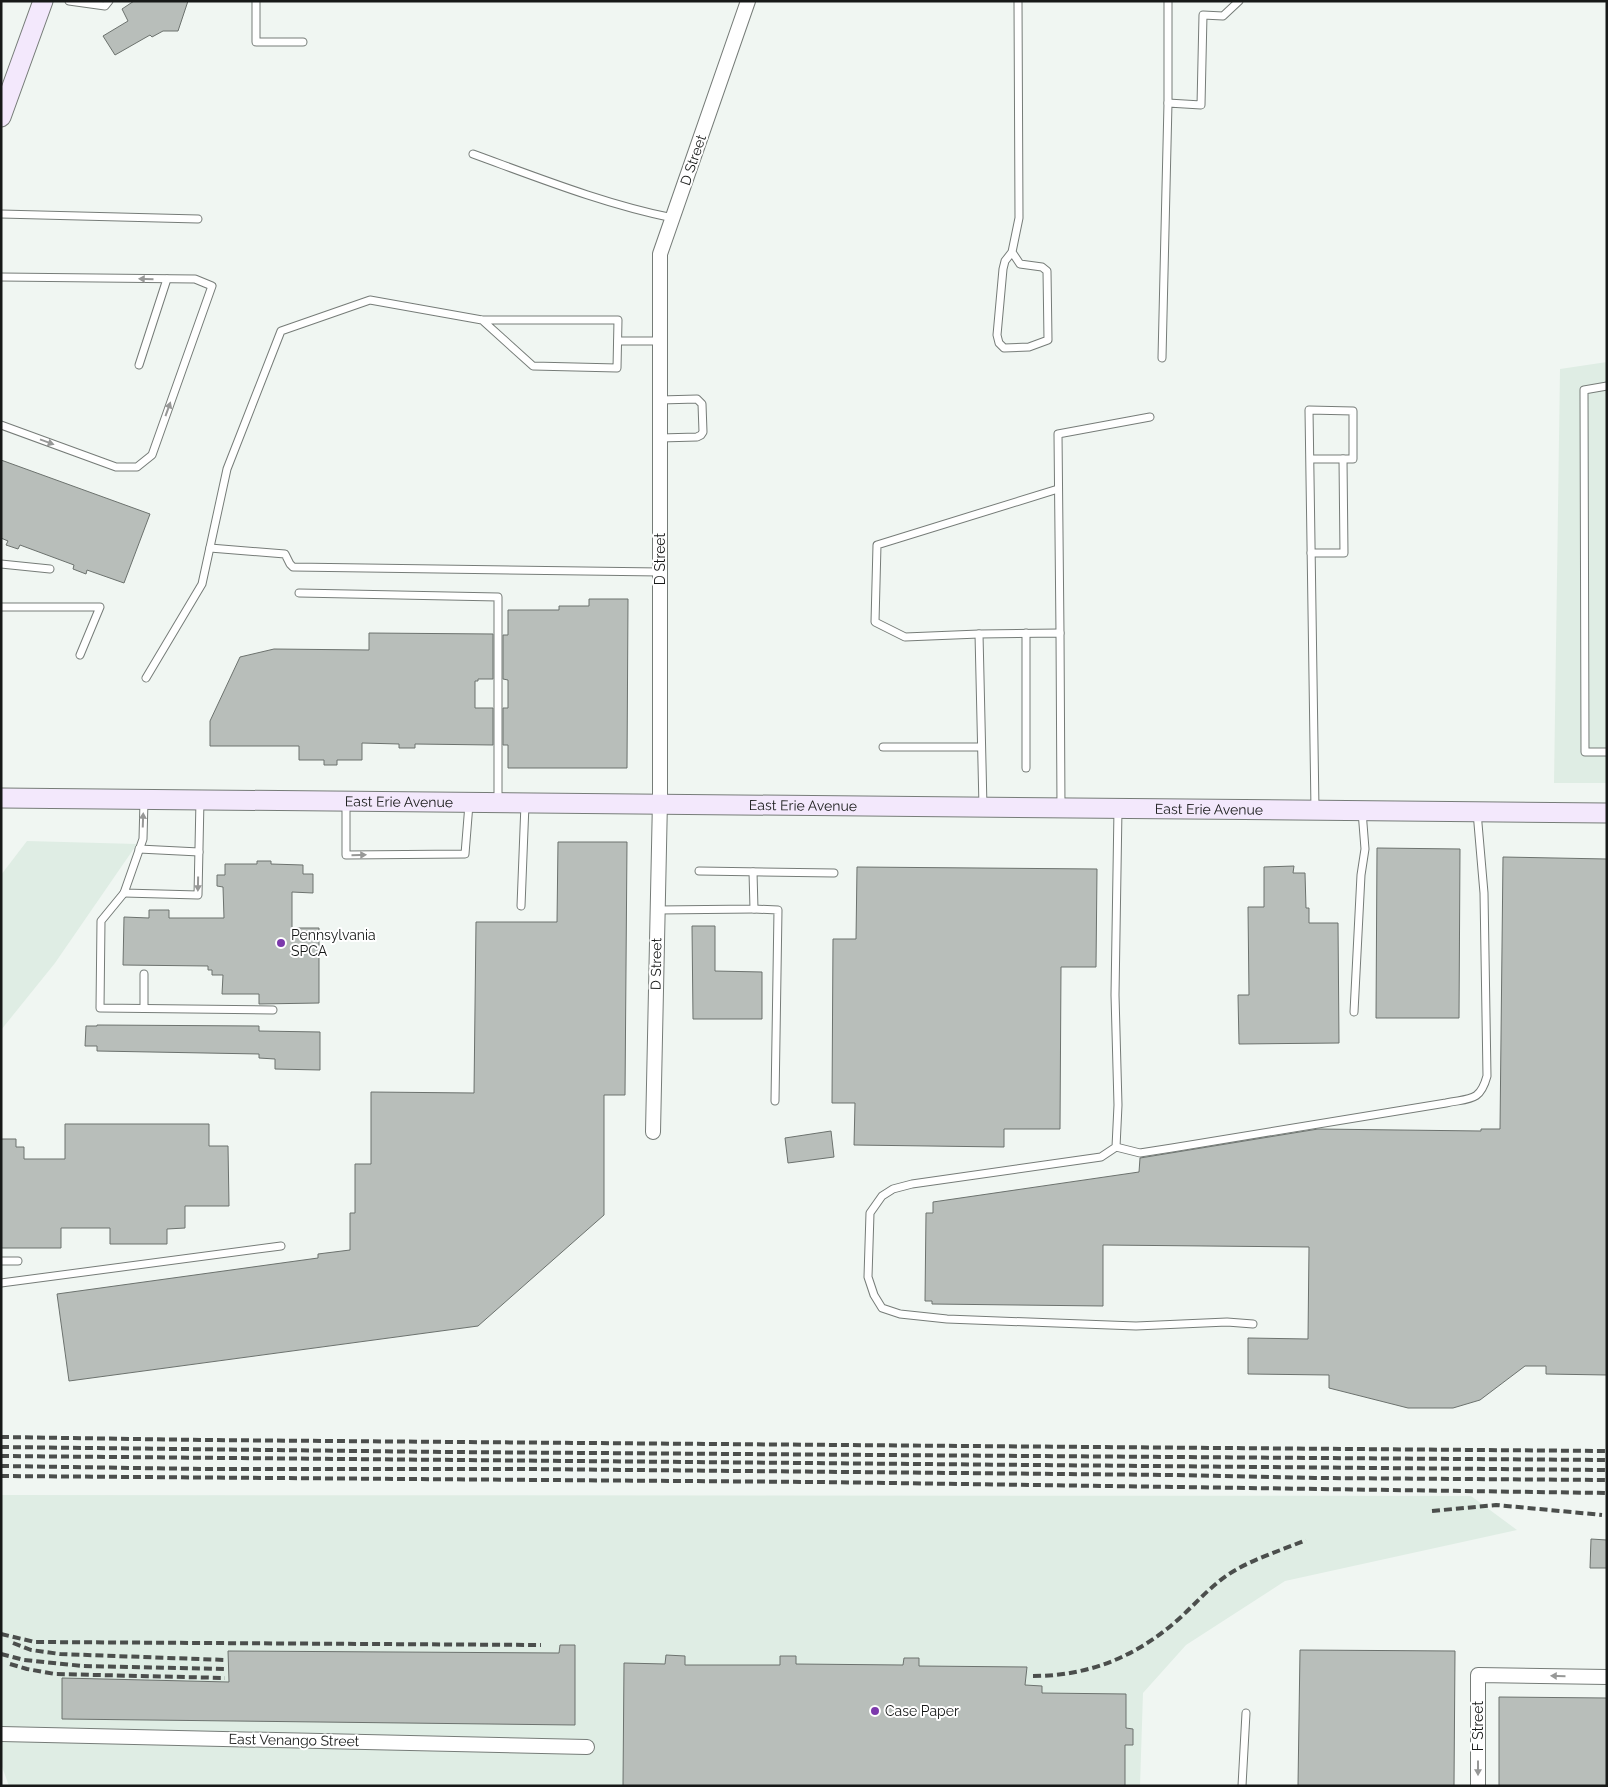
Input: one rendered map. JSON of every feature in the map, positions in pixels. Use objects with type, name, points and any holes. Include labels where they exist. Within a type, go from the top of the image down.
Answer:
[{"type":"main road","points":[[1,117],[43,1]]},
{"type":"main road","name":"East Erie Avenue","points":[[1,798],[1607,813]]},
{"type":"street","name":"D Street","points":[[653,1132],[660,804],[660,254],[748,1]]},
{"type":"street","name":"F Street","points":[[1478,1786],[1478,1675],[1607,1677]]},
{"type":"street","name":"East Venango Street","points":[[1,1734],[587,1747]]},
{"type":"lane","points":[[69,1],[104,6],[109,1]]},
{"type":"lane","points":[[256,1],[256,42],[303,42]]},
{"type":"lane","points":[[1012,252],[1020,264],[1042,266],[1047,271],[1048,340],[1029,347],[1004,348],[999,343],[997,335],[1003,268],[1005,261],[1012,252],[1019,218],[1018,1]]},
{"type":"lane","points":[[1162,358],[1168,103],[1168,1]]},
{"type":"lane","points":[[1168,103],[1200,105],[1204,15],[1224,16],[1239,1]]},
{"type":"lane","points":[[473,154],[555,185],[640,211],[672,218]]},
{"type":"lane","points":[[1,214],[198,219]]},
{"type":"lane","points":[[1,277],[195,279],[212,286],[152,455],[137,467],[116,467],[1,426]]},
{"type":"lane","points":[[139,365],[167,279]]},
{"type":"lane","points":[[146,678],[202,584],[227,469],[281,331],[370,300],[482,320],[618,320],[617,368],[533,366],[482,320]]},
{"type":"lane","points":[[618,341],[660,341]]},
{"type":"lane","points":[[1607,386],[1584,390],[1584,400],[1585,752],[1607,752]]},
{"type":"lane","points":[[660,400],[697,399],[700,401],[702,404],[703,432],[697,437],[660,438]]},
{"type":"lane","points":[[1310,459],[1353,459],[1353,411],[1309,410],[1316,811]]},
{"type":"lane","points":[[1061,808],[1058,434],[1150,418]]},
{"type":"lane","points":[[1311,553],[1344,553],[1343,459]]},
{"type":"lane","points":[[1058,489],[877,544],[875,622],[905,637],[1060,633]]},
{"type":"lane","points":[[210,548],[285,554],[293,567],[660,572]]},
{"type":"lane","points":[[1,564],[50,569]]},
{"type":"lane","points":[[300,594],[498,597],[498,803]]},
{"type":"lane","points":[[1,607],[100,607],[80,655]]},
{"type":"lane","points":[[979,634],[983,807]]},
{"type":"lane","points":[[1026,634],[1026,768]]},
{"type":"lane","points":[[883,747],[981,748]]},
{"type":"lane","points":[[144,800],[143,839],[124,893],[101,921],[100,1008],[273,1010]]},
{"type":"lane","points":[[124,893],[198,895],[200,800]]},
{"type":"lane","points":[[346,801],[346,855],[465,854],[469,803]]},
{"type":"lane","points":[[521,906],[525,803]]},
{"type":"lane","points":[[1116,1147],[1118,1105],[1114,995],[1118,809]]},
{"type":"lane","points":[[1354,1012],[1364,849],[1362,811]]},
{"type":"lane","points":[[1253,1324],[1227,1322],[1136,1326],[947,1319],[900,1314],[882,1308],[874,1295],[868,1278],[870,1213],[882,1196],[893,1189],[912,1184],[1101,1157],[1116,1147],[1140,1153],[1446,1104],[1475,1097],[1484,1090],[1488,1076],[1484,902],[1477,812]]},
{"type":"lane","points":[[139,849],[199,852]]},
{"type":"lane","points":[[699,871],[834,873]]},
{"type":"lane","points":[[753,872],[754,910]]},
{"type":"lane","points":[[658,910],[778,910],[775,1101]]},
{"type":"lane","points":[[144,974],[144,1008]]},
{"type":"lane","points":[[1,1283],[281,1246]]},
{"type":"lane","points":[[1,1261],[18,1261]]},
{"type":"lane","points":[[1242,1786],[1246,1714]]},
{"type":"shaded area","points":[[1607,362],[1607,783],[1554,783],[1560,369]]},
{"type":"shaded area","points":[[27,841],[137,844],[55,963],[1,1030],[1,875]]},
{"type":"shaded area","name":"Case Paper","points":[[1,1495],[1471,1496],[1517,1530],[1285,1581],[1186,1645],[1143,1693],[1140,1786],[9,1786],[1,1764]]},
{"type":"building","points":[[134,1],[188,1],[178,31],[163,31],[152,37],[150,35],[115,55],[103,36],[128,21],[122,9]]},
{"type":"building","points":[[1,460],[150,514],[124,583],[87,570],[86,574],[73,569],[74,565],[20,545],[18,549],[6,545],[8,541],[1,538]]},
{"type":"building","points":[[589,599],[628,599],[627,768],[508,768],[508,745],[503,745],[503,708],[508,708],[508,680],[503,679],[503,635],[508,635],[508,610],[559,610],[559,606],[589,606]]},
{"type":"building","points":[[369,633],[493,634],[493,679],[478,679],[478,681],[475,681],[475,708],[493,708],[493,745],[415,744],[415,748],[399,748],[399,744],[362,743],[362,760],[337,760],[337,765],[324,765],[324,760],[299,760],[299,746],[210,746],[210,721],[240,657],[274,649],[369,650]]},
{"type":"building","points":[[558,842],[627,842],[625,1095],[604,1095],[604,1215],[478,1326],[69,1381],[57,1294],[318,1258],[318,1254],[350,1250],[350,1213],[355,1213],[355,1164],[371,1164],[371,1092],[474,1093],[476,922],[557,922]]},
{"type":"building","points":[[1377,848],[1460,849],[1459,1018],[1376,1018]]},
{"type":"building","points":[[1503,857],[1607,859],[1607,1375],[1546,1374],[1546,1366],[1525,1366],[1480,1400],[1453,1408],[1408,1408],[1329,1388],[1329,1375],[1248,1374],[1248,1338],[1308,1339],[1309,1247],[1103,1245],[1103,1306],[932,1304],[932,1301],[925,1301],[926,1213],[933,1213],[933,1202],[1139,1172],[1140,1158],[1318,1129],[1481,1131],[1481,1129],[1500,1129]]},
{"type":"building","points":[[257,861],[271,861],[271,864],[303,865],[303,874],[313,874],[313,893],[292,892],[292,928],[319,928],[319,1003],[259,1004],[259,994],[222,994],[223,975],[212,975],[212,970],[208,970],[208,966],[123,965],[124,917],[149,918],[149,910],[169,910],[169,918],[224,918],[223,887],[217,886],[217,875],[225,875],[225,864],[257,864]]},
{"type":"building","points":[[1294,866],[1293,873],[1305,873],[1306,908],[1309,908],[1309,923],[1338,923],[1339,1043],[1239,1044],[1238,995],[1249,995],[1248,907],[1264,907],[1264,867]]},
{"type":"building","points":[[857,867],[1097,869],[1096,967],[1061,967],[1060,1129],[1004,1129],[1004,1147],[854,1145],[855,1103],[832,1103],[833,939],[856,939]]},
{"type":"building","points":[[692,926],[715,926],[715,971],[762,972],[762,1019],[693,1019]]},
{"type":"building","points":[[86,1026],[259,1026],[259,1031],[320,1032],[320,1070],[275,1069],[275,1059],[259,1058],[259,1054],[97,1051],[97,1046],[85,1046]]},
{"type":"building","points":[[65,1124],[209,1124],[209,1146],[228,1146],[229,1206],[185,1206],[185,1228],[167,1229],[167,1244],[110,1244],[110,1228],[61,1228],[61,1248],[1,1248],[1,1139],[16,1139],[16,1147],[24,1147],[24,1159],[65,1159]]},
{"type":"building","points":[[831,1131],[834,1157],[788,1163],[785,1138]]},
{"type":"building","points":[[1591,1539],[1607,1540],[1607,1568],[1590,1568]]},
{"type":"building","points":[[560,1645],[575,1645],[575,1725],[62,1719],[62,1678],[229,1682],[228,1651],[559,1653]]},
{"type":"building","points":[[1300,1650],[1455,1651],[1454,1786],[1298,1786]]},
{"type":"building","name":"Case Paper","points":[[666,1655],[685,1656],[685,1665],[780,1665],[780,1656],[796,1656],[796,1664],[903,1665],[904,1658],[919,1658],[919,1666],[1027,1667],[1025,1685],[1042,1686],[1042,1693],[1126,1694],[1126,1728],[1133,1729],[1133,1745],[1125,1745],[1125,1786],[623,1786],[624,1663],[665,1664]]},
{"type":"building","points":[[1499,1697],[1607,1698],[1607,1786],[1499,1786]]},
{"type":"railway","points":[[1,1437],[1607,1451]]},
{"type":"railway","points":[[1,1447],[1607,1460]]},
{"type":"railway","points":[[1,1456],[1607,1470]]},
{"type":"railway","points":[[1,1466],[203,1469],[526,1469],[1607,1480]]},
{"type":"railway","points":[[1,1476],[817,1482],[1607,1493]]},
{"type":"railway","points":[[1432,1511],[1496,1505],[1602,1515]]},
{"type":"railway","points":[[1033,1676],[1054,1675],[1094,1668],[1130,1653],[1165,1631],[1229,1574],[1306,1540]]},
{"type":"railway","points":[[1,1634],[35,1642],[541,1645]]},
{"type":"railway","points":[[13,1643],[31,1650],[60,1654],[226,1660]]},
{"type":"railway","points":[[1,1654],[24,1660],[83,1666],[226,1669]]},
{"type":"railway","points":[[10,1664],[55,1674],[225,1678]]},
{"type":"place","name":"Pennsylvania SPCA","points":[[281,943]]},
{"type":"place","name":"Case Paper","points":[[875,1711]]}]
